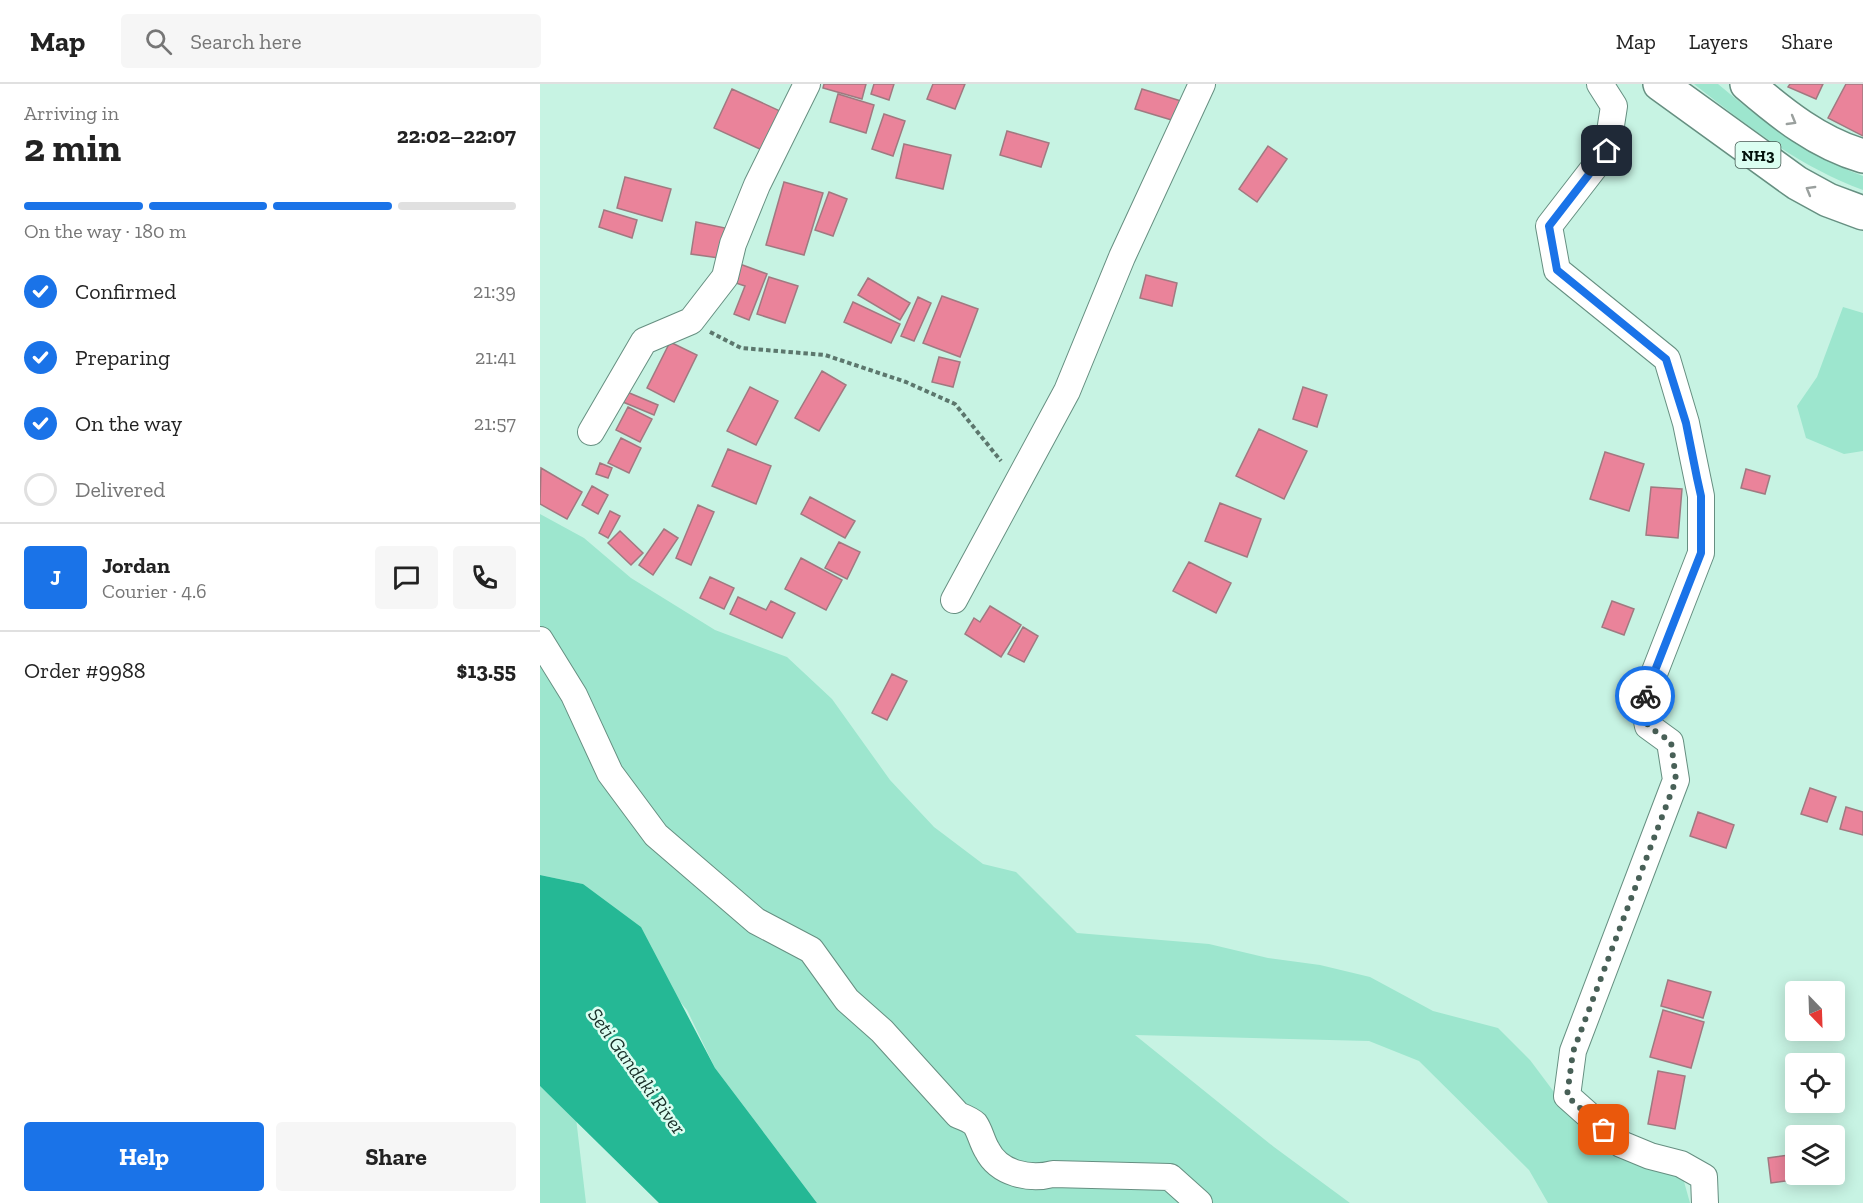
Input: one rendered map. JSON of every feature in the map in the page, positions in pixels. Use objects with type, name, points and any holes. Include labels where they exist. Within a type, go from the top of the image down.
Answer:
[{"type":"highway","name":"NH3","points":[[1660,84],[1797,183],[1828,200],[1863,213]]},
{"type":"highway","points":[[1747,84],[1786,118],[1837,148],[1863,156]]},
{"type":"street","points":[[591,432],[644,341],[691,321],[725,277],[733,244],[757,185],[807,84]]},
{"type":"street","points":[[954,600],[1067,392],[1122,258],[1202,84]]},
{"type":"street","points":[[1600,84],[1614,106],[1607,151],[1549,226],[1557,270],[1666,359],[1686,423],[1701,496],[1701,553],[1642,702],[1648,726],[1671,742],[1676,780],[1573,1052],[1567,1096],[1621,1144],[1650,1156],[1681,1164],[1704,1177],[1705,1203]]},
{"type":"street","points":[[540,640],[574,695],[610,773],[656,835],[756,921],[811,950],[847,1000],[882,1031],[958,1115],[974,1123],[988,1153],[1005,1168],[1021,1175],[1040,1177],[1053,1174],[1170,1177],[1199,1203]]},
{"type":"path","points":[[691,321],[741,348],[825,355],[906,382],[955,404],[1017,484]]},
{"type":"shaded area","points":[[1694,84],[1718,84],[1804,148],[1863,176],[1863,190],[1817,170],[1774,144]]},
{"type":"shaded area","points":[[1843,307],[1863,313],[1863,451],[1844,454],[1806,438],[1797,406],[1817,377]]},
{"type":"shaded area","points":[[540,514],[584,538],[631,578],[715,630],[787,657],[832,699],[890,780],[934,827],[983,864],[1016,872],[1077,933],[1209,944],[1268,958],[1320,965],[1370,977],[1433,1011],[1498,1028],[1530,1060],[1572,1116],[1610,1153],[1655,1166],[1683,1178],[1690,1203],[1548,1203],[1529,1170],[1419,1061],[1369,1041],[1135,1035],[1274,1147],[1350,1203],[817,1203],[715,1068],[687,1010],[583,884],[540,875]]},
{"type":"shaded area","points":[[540,1086],[576,1118],[586,1203],[540,1203]]},
{"type":"water","name":"Seti Gandaki River","points":[[540,875],[583,884],[641,927],[715,1068],[817,1203],[659,1203],[540,1086]]},
{"type":"building","points":[[824,84],[866,84],[862,99],[823,88]]},
{"type":"building","points":[[874,84],[894,84],[889,100],[871,94]]},
{"type":"building","points":[[933,84],[965,84],[955,109],[927,99]]},
{"type":"building","points":[[1790,84],[1823,84],[1816,99],[1788,87]]},
{"type":"building","points":[[1846,84],[1863,84],[1863,136],[1828,118]]},
{"type":"building","points":[[732,89],[780,111],[762,150],[714,128]]},
{"type":"building","points":[[1142,89],[1181,101],[1175,121],[1135,109]]},
{"type":"building","points":[[838,94],[874,105],[866,133],[830,122]]},
{"type":"building","points":[[884,114],[905,121],[893,156],[872,149]]},
{"type":"building","points":[[1007,131],[1049,143],[1041,167],[1000,155]]},
{"type":"building","points":[[904,144],[951,155],[943,189],[896,178]]},
{"type":"building","points":[[1268,146],[1287,159],[1257,202],[1239,189]]},
{"type":"building","points":[[625,177],[671,189],[662,221],[617,208]]},
{"type":"building","points":[[784,182],[823,193],[804,255],[766,245]]},
{"type":"building","points":[[829,192],[847,199],[833,236],[815,230]]},
{"type":"building","points":[[604,210],[637,220],[632,238],[599,227]]},
{"type":"building","points":[[696,222],[730,229],[726,259],[691,254]]},
{"type":"building","points":[[737,263],[767,274],[749,320],[734,314],[745,286],[730,281]]},
{"type":"building","points":[[1146,275],[1177,283],[1172,306],[1140,298]]},
{"type":"building","points":[[769,277],[798,286],[785,323],[757,314]]},
{"type":"building","points":[[868,278],[910,303],[900,320],[858,295]]},
{"type":"building","points":[[942,296],[978,309],[960,357],[923,343]]},
{"type":"building","points":[[918,297],[931,303],[914,341],[901,336]]},
{"type":"building","points":[[853,302],[900,324],[891,343],[844,322]]},
{"type":"building","points":[[670,342],[697,355],[674,402],[647,388]]},
{"type":"building","points":[[939,357],[960,362],[953,387],[932,382]]},
{"type":"building","points":[[822,371],[846,385],[819,431],[795,418]]},
{"type":"building","points":[[750,387],[778,401],[756,445],[727,431]]},
{"type":"building","points":[[1303,387],[1327,395],[1317,427],[1293,419]]},
{"type":"building","points":[[627,392],[658,405],[654,415],[623,402]]},
{"type":"building","points":[[628,407],[652,419],[640,442],[616,430]]},
{"type":"building","points":[[1259,429],[1307,451],[1284,499],[1236,476]]},
{"type":"building","points":[[621,438],[641,448],[629,473],[608,463]]},
{"type":"building","points":[[728,449],[771,466],[756,504],[712,486]]},
{"type":"building","points":[[1605,452],[1644,464],[1629,511],[1590,499]]},
{"type":"building","points":[[600,463],[612,468],[608,478],[596,474]]},
{"type":"building","points":[[541,468],[582,492],[567,519],[540,504]]},
{"type":"building","points":[[1746,469],[1770,476],[1765,494],[1741,488]]},
{"type":"building","points":[[592,486],[608,495],[598,514],[582,505]]},
{"type":"building","points":[[1651,487],[1682,489],[1678,538],[1646,535]]},
{"type":"building","points":[[810,497],[855,521],[845,538],[801,514]]},
{"type":"building","points":[[1220,503],[1261,519],[1247,557],[1205,541]]},
{"type":"building","points":[[698,505],[714,512],[691,565],[676,558]]},
{"type":"building","points":[[610,511],[620,516],[608,538],[599,533]]},
{"type":"building","points":[[664,529],[678,538],[653,575],[639,565]]},
{"type":"building","points":[[620,531],[643,553],[631,565],[608,543]]},
{"type":"building","points":[[839,542],[860,552],[847,579],[825,568]]},
{"type":"building","points":[[801,558],[842,580],[826,610],[785,589]]},
{"type":"building","points":[[1189,562],[1231,583],[1216,613],[1173,591]]},
{"type":"building","points":[[710,577],[734,588],[724,609],[700,598]]},
{"type":"building","points":[[738,597],[766,610],[771,601],[795,613],[782,638],[730,614]]},
{"type":"building","points":[[1612,601],[1634,609],[1624,635],[1602,627]]},
{"type":"building","points":[[990,606],[1021,625],[1001,657],[965,634],[974,618],[980,622]]},
{"type":"building","points":[[1023,627],[1038,636],[1024,662],[1008,654]]},
{"type":"building","points":[[892,674],[907,681],[887,720],[872,713]]},
{"type":"building","points":[[1810,788],[1836,797],[1827,822],[1801,814]]},
{"type":"building","points":[[1846,807],[1863,812],[1863,835],[1840,829]]},
{"type":"building","points":[[1698,812],[1734,825],[1726,848],[1690,836]]},
{"type":"building","points":[[1668,980],[1711,992],[1703,1018],[1661,1006]]},
{"type":"building","points":[[1663,1010],[1704,1022],[1691,1068],[1650,1057]]},
{"type":"building","points":[[1658,1071],[1685,1076],[1675,1129],[1648,1124]]},
{"type":"building","points":[[1785,1156],[1785,1181],[1771,1183],[1768,1158]]},
{"type":"way so far","points":[[1604,1130],[1567,1096],[1573,1052],[1676,780],[1671,742],[1648,726],[1642,702],[1645,696]]},
{"type":"route","points":[[1607,151],[1549,226],[1557,270],[1666,359],[1686,423],[1701,496],[1701,553],[1645,696]]}]
